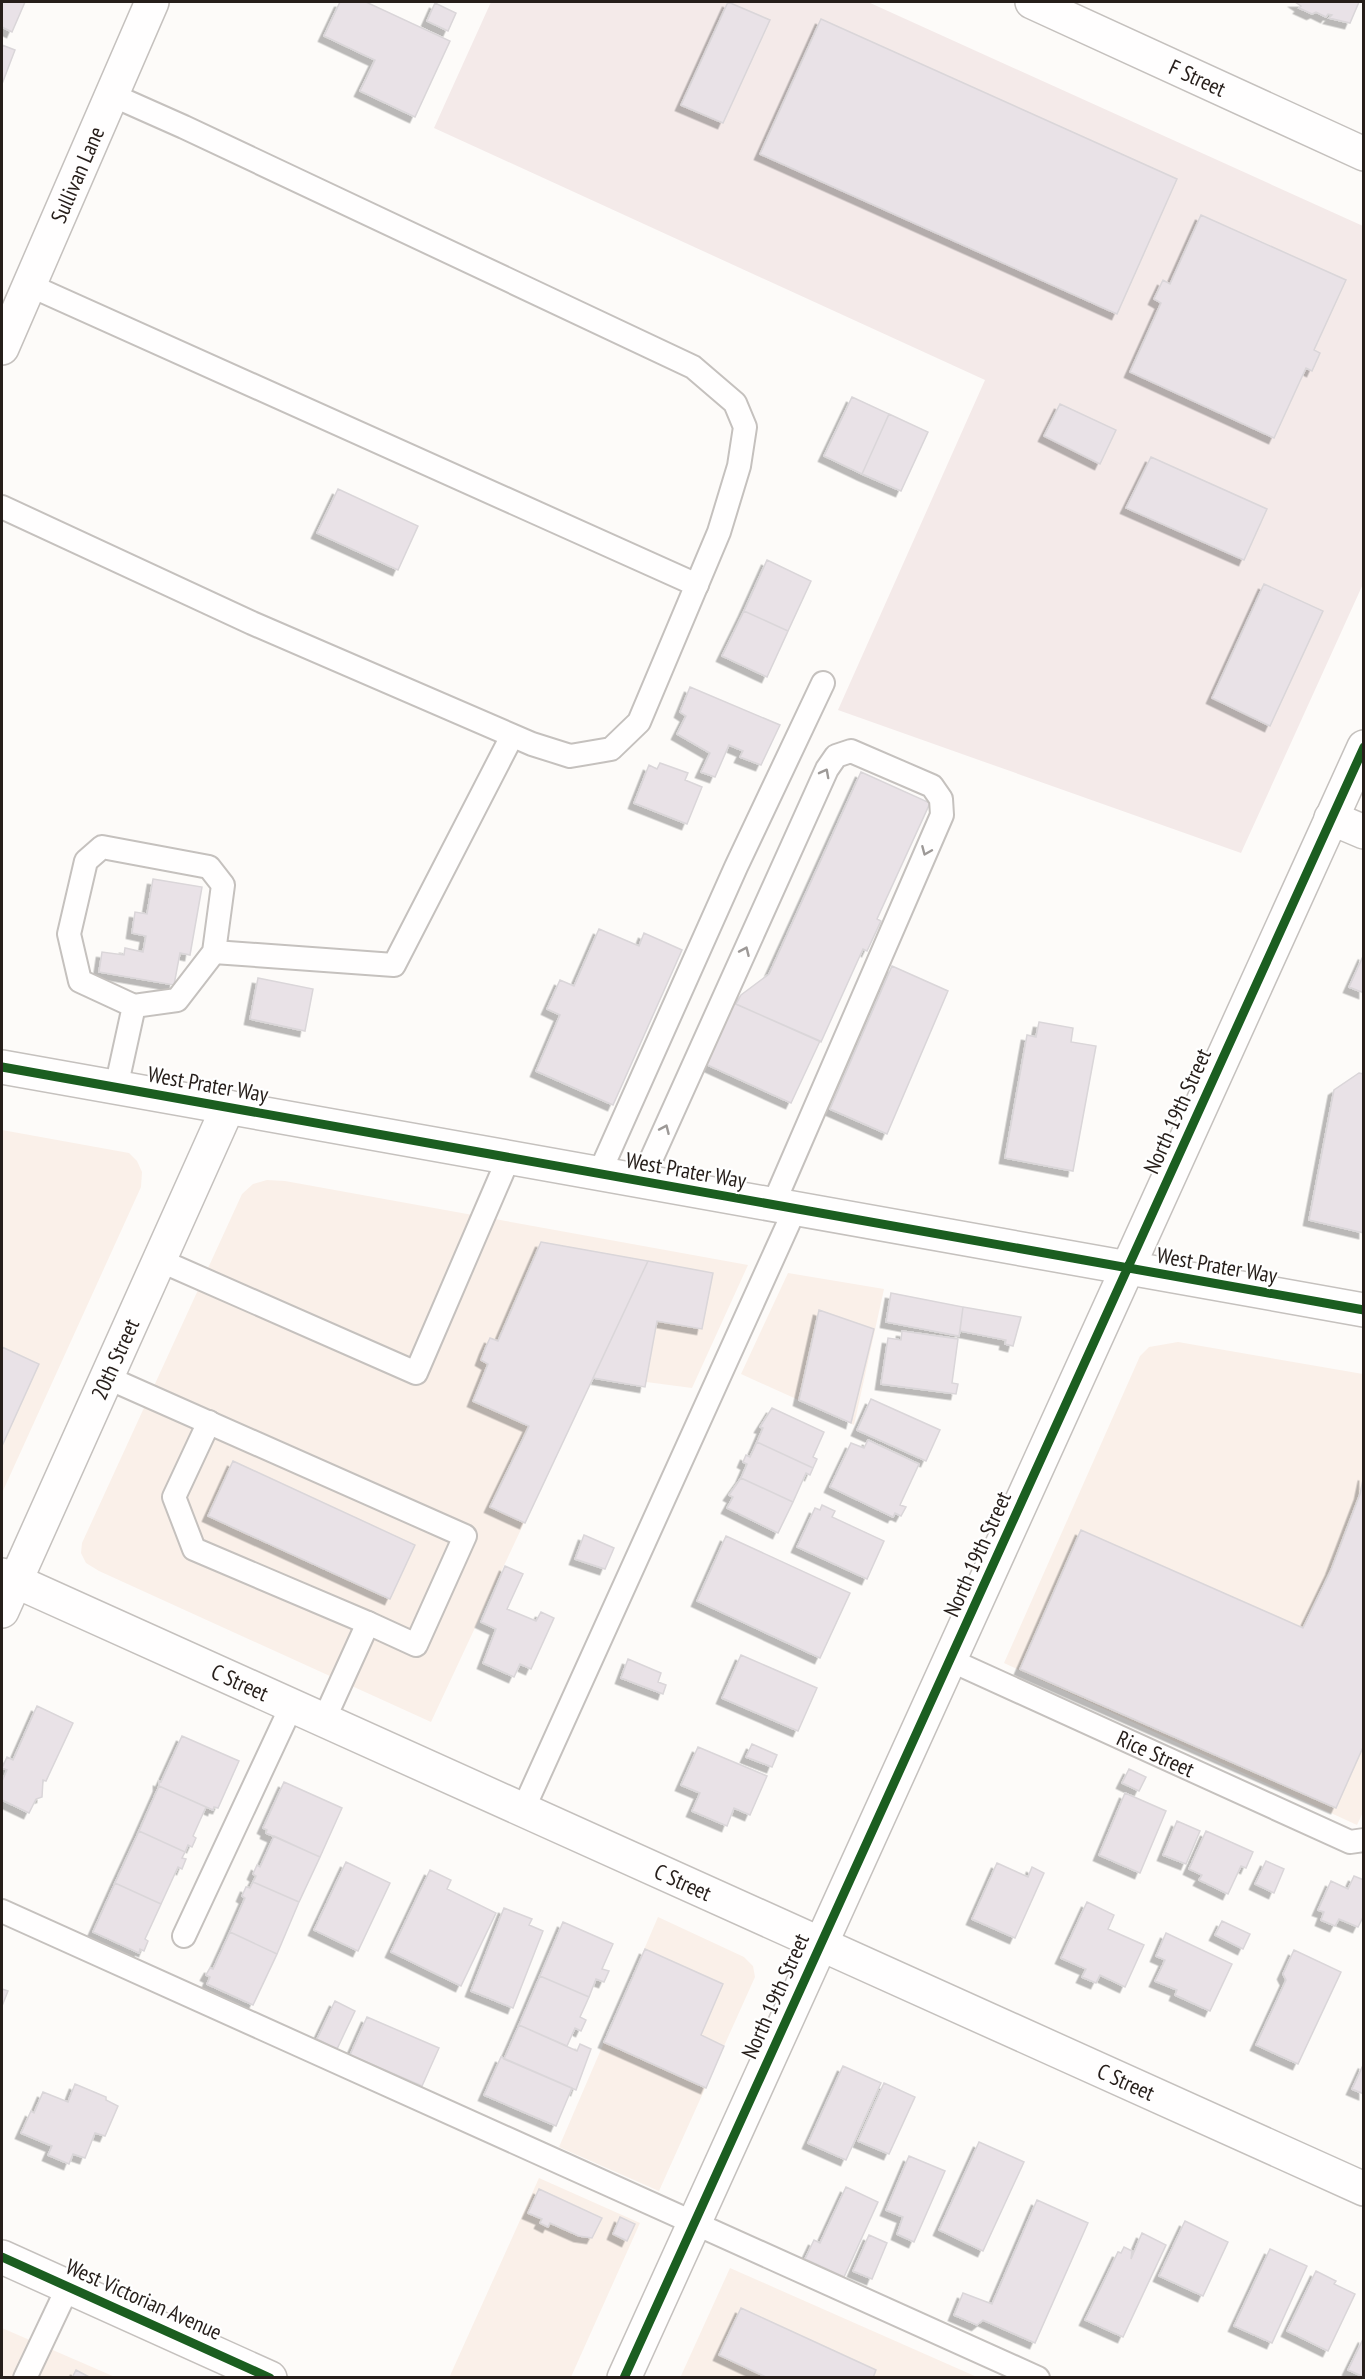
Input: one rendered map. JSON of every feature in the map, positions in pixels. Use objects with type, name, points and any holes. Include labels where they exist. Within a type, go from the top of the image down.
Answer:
[{"type":"street","name":"Sullivan Lane","points":[[2,348],[152,2]]},
{"type":"street","name":"F Street","points":[[1032,2],[1364,154]]},
{"type":"street","name":"North 19th Street","points":[[624,2378],[1364,747]]},
{"type":"street","points":[[1331,818],[1364,832]]},
{"type":"street","name":"West Prater Way","points":[[2,1067],[1364,1310]]},
{"type":"street","name":"20th Street","points":[[2,1611],[8,1579],[106,1377],[228,1107]]},
{"type":"street","name":"C Street","points":[[8,1579],[1364,2189]]},
{"type":"street","name":"West Victorian Avenue","points":[[2,2257],[269,2377]]},
{"type":"lane","points":[[2,507],[252,623],[512,736],[570,756],[611,749],[639,722],[723,521],[739,466],[745,427],[735,403],[693,367],[112,95]]},
{"type":"lane","points":[[29,285],[697,585]]},
{"type":"lane","points":[[598,1174],[736,867],[824,683]]},
{"type":"lane","points":[[214,952],[394,965],[512,736]]},
{"type":"lane","points":[[522,1812],[784,1207],[942,815],[941,799],[932,786],[851,751],[836,756],[827,769],[641,1182]]},
{"type":"lane","points":[[102,847],[209,867],[223,885],[214,952],[177,1000],[134,1006],[80,981],[69,934],[86,861],[102,847]]},
{"type":"lane","points":[[116,1088],[134,1006]]},
{"type":"lane","points":[[159,1260],[416,1373],[509,1157]]},
{"type":"lane","points":[[106,1377],[209,1422],[465,1536],[416,1645],[194,1549],[174,1497],[209,1422]]},
{"type":"lane","points":[[323,1722],[368,1623]]},
{"type":"lane","name":"Rice Street","points":[[950,1660],[1350,1842],[1364,1840]]},
{"type":"lane","points":[[184,1936],[291,1707]]},
{"type":"lane","points":[[2,1911],[695,2221],[1038,2378]]},
{"type":"lane","points":[[25,2378],[68,2287]]},
{"type":"shaded area","points":[[491,2],[868,2],[1363,226],[1363,584],[1241,853],[838,710],[985,380],[434,128]]},
{"type":"shaded area","points":[[2,1130],[129,1153],[137,1161],[142,1172],[141,1187],[2,1493]]},
{"type":"shaded area","points":[[267,1180],[285,1181],[748,1265],[692,1388],[593,1375],[431,1722],[99,1571],[86,1563],[81,1553],[82,1543],[242,1194],[253,1184]]},
{"type":"shaded area","points":[[788,1273],[884,1289],[854,1425],[741,1374]]},
{"type":"shaded area","points":[[1178,1342],[1363,1374],[1364,1810],[1357,1825],[1004,1663],[1140,1356],[1149,1347]]},
{"type":"shaded area","points":[[658,1917],[744,1957],[753,1966],[755,1977],[659,2191],[559,2147]]},
{"type":"shaded area","points":[[539,2178],[640,2223],[571,2377],[449,2378]]},
{"type":"shaded area","points":[[730,2268],[977,2377],[680,2378]]},
{"type":"shaded area","points":[[2,2328],[115,2377],[2,2377]]},
{"type":"building","points":[[2,2],[25,2],[12,32],[2,27]]},
{"type":"building","points":[[340,2],[366,2],[450,41],[415,117],[360,91],[375,60],[324,36]]},
{"type":"building","points":[[728,2],[770,20],[723,123],[681,105]]},
{"type":"building","points":[[1295,2],[1359,2],[1350,23],[1329,18],[1332,15],[1328,14],[1326,17],[1316,12],[1312,14],[1299,8],[1301,6]]},
{"type":"building","points":[[435,3],[456,13],[448,31],[427,21]]},
{"type":"building","points":[[821,19],[1177,179],[1117,314],[760,154]]},
{"type":"building","points":[[2,45],[15,50],[2,84]]},
{"type":"building","points":[[1201,215],[1346,280],[1314,350],[1320,353],[1312,371],[1306,368],[1274,438],[1130,372],[1161,303],[1154,299],[1163,280],[1170,284]]},
{"type":"building","points":[[852,397],[889,414],[862,474],[824,456]]},
{"type":"building","points":[[1060,404],[1116,430],[1100,464],[1044,436]]},
{"type":"building","points":[[889,414],[928,432],[901,491],[862,474]]},
{"type":"building","points":[[1151,457],[1267,509],[1244,560],[1126,508]]},
{"type":"building","points":[[338,489],[418,526],[398,570],[317,533]]},
{"type":"building","points":[[767,560],[811,581],[788,631],[744,611]]},
{"type":"building","points":[[1264,584],[1323,611],[1270,726],[1212,698]]},
{"type":"building","points":[[744,611],[788,631],[767,677],[722,656]]},
{"type":"building","points":[[690,687],[780,725],[761,765],[740,757],[743,751],[729,745],[715,777],[701,772],[710,753],[677,734],[686,716],[680,712]]},
{"type":"building","points":[[660,763],[688,773],[685,780],[702,787],[687,824],[634,803],[649,765],[657,769]]},
{"type":"building","points":[[861,772],[930,803],[877,919],[881,921],[867,951],[863,949],[821,1042],[736,1004],[741,995],[769,974]]},
{"type":"building","points":[[153,879],[202,887],[190,955],[180,953],[174,985],[99,972],[102,952],[124,955],[125,948],[143,952],[146,936],[132,933],[135,912],[147,914]]},
{"type":"building","points":[[599,929],[639,946],[644,933],[682,950],[613,1105],[536,1071],[560,1015],[547,1009],[560,980],[574,986]]},
{"type":"building","points":[[1364,954],[1364,993],[1349,987]]},
{"type":"building","points":[[892,966],[948,991],[887,1134],[830,1109]]},
{"type":"building","points":[[258,978],[313,989],[305,1031],[250,1019]]},
{"type":"building","points":[[731,1002],[820,1041],[791,1103],[703,1063]]},
{"type":"building","points":[[1039,1022],[1073,1028],[1071,1042],[1096,1046],[1073,1171],[1005,1158],[1027,1035],[1036,1037]]},
{"type":"building","points":[[1359,1073],[1364,1074],[1364,1233],[1309,1220],[1334,1090]]},
{"type":"building","points":[[541,1242],[648,1261],[525,1523],[490,1507],[529,1426],[473,1401],[488,1364],[481,1360],[485,1349],[490,1338],[498,1341]]},
{"type":"building","points":[[648,1261],[713,1273],[702,1329],[657,1321],[645,1387],[593,1378]]},
{"type":"building","points":[[891,1293],[963,1307],[959,1336],[886,1322]]},
{"type":"building","points":[[963,1307],[1021,1317],[1013,1346],[1005,1344],[1006,1340],[960,1331]]},
{"type":"building","points":[[819,1310],[874,1329],[851,1423],[799,1400]]},
{"type":"building","points":[[902,1331],[958,1339],[952,1383],[958,1384],[956,1394],[881,1384],[888,1338],[901,1340]]},
{"type":"building","points":[[2,1347],[39,1364],[2,1446]]},
{"type":"building","points":[[871,1399],[940,1430],[926,1461],[857,1430]]},
{"type":"building","points":[[772,1408],[824,1432],[813,1457],[817,1459],[813,1468],[757,1442],[763,1428],[760,1427]]},
{"type":"building","points":[[868,1440],[919,1464],[900,1505],[906,1507],[901,1516],[895,1513],[893,1517],[830,1487],[851,1443],[864,1448]]},
{"type":"building","points":[[757,1442],[813,1468],[810,1475],[806,1473],[793,1502],[741,1478],[747,1464],[743,1462],[746,1455],[750,1457]]},
{"type":"building","points":[[233,1461],[415,1545],[390,1599],[208,1516]]},
{"type":"building","points":[[1364,1475],[1364,1745],[1336,1808],[1020,1669],[1081,1530],[1303,1628],[1331,1570],[1360,1494]]},
{"type":"building","points":[[741,1478],[793,1502],[778,1533],[727,1508],[733,1497],[729,1495]]},
{"type":"building","points":[[822,1505],[835,1511],[832,1517],[884,1541],[867,1579],[797,1547],[815,1508],[820,1510]]},
{"type":"building","points":[[584,1535],[614,1548],[605,1569],[575,1559]]},
{"type":"building","points":[[726,1536],[850,1593],[820,1658],[697,1601]]},
{"type":"building","points":[[505,1566],[523,1574],[507,1609],[536,1621],[541,1612],[554,1618],[531,1669],[520,1664],[514,1677],[483,1663],[496,1629],[481,1622]]},
{"type":"building","points":[[741,1655],[817,1688],[798,1731],[722,1698]]},
{"type":"building","points":[[628,1659],[661,1673],[658,1682],[666,1685],[663,1694],[621,1678]]},
{"type":"building","points":[[37,1706],[73,1723],[46,1781],[43,1780],[42,1797],[36,1799],[29,1813],[2,1800],[2,1781],[7,1770],[2,1768],[7,1757],[13,1760]]},
{"type":"building","points":[[182,1736],[239,1761],[218,1808],[214,1807],[213,1810],[159,1786],[159,1781],[161,1782]]},
{"type":"building","points":[[752,1744],[777,1755],[772,1767],[746,1757]]},
{"type":"building","points":[[698,1747],[767,1776],[750,1815],[734,1808],[727,1826],[692,1811],[700,1793],[681,1785]]},
{"type":"building","points":[[1129,1769],[1146,1777],[1139,1791],[1122,1783]]},
{"type":"building","points":[[284,1782],[342,1808],[320,1857],[266,1833],[267,1830],[263,1828]]},
{"type":"building","points":[[159,1786],[206,1807],[193,1836],[196,1838],[192,1847],[188,1845],[185,1852],[139,1831]]},
{"type":"building","points":[[1125,1793],[1166,1811],[1140,1873],[1099,1855]]},
{"type":"building","points":[[1177,1821],[1200,1831],[1186,1864],[1163,1855]]},
{"type":"building","points":[[139,1831],[185,1852],[182,1858],[186,1859],[182,1869],[178,1867],[161,1904],[115,1883]]},
{"type":"building","points":[[1206,1831],[1253,1852],[1246,1868],[1241,1866],[1228,1894],[1199,1880],[1202,1875],[1189,1869]]},
{"type":"building","points":[[274,1836],[320,1857],[299,1902],[253,1882],[256,1876],[253,1874],[257,1865],[260,1867]]},
{"type":"building","points":[[1266,1861],[1284,1869],[1274,1893],[1255,1884]]},
{"type":"building","points":[[346,1862],[390,1883],[358,1951],[314,1930]]},
{"type":"building","points":[[997,1863],[1028,1877],[1032,1867],[1044,1873],[1015,1938],[972,1919]]},
{"type":"building","points":[[430,1870],[451,1880],[447,1889],[496,1913],[461,1986],[391,1952]]},
{"type":"building","points":[[1354,1876],[1364,1880],[1364,1915],[1358,1927],[1339,1919],[1335,1926],[1321,1920],[1324,1912],[1318,1910],[1331,1881],[1348,1889]]},
{"type":"building","points":[[253,1882],[299,1902],[277,1954],[230,1932],[245,1898],[242,1896],[246,1887],[250,1888]]},
{"type":"building","points":[[115,1883],[161,1904],[145,1939],[148,1941],[144,1951],[140,1949],[139,1953],[93,1932]]},
{"type":"building","points":[[1087,1902],[1114,1915],[1108,1929],[1144,1945],[1125,1987],[1100,1975],[1096,1983],[1082,1977],[1086,1969],[1061,1958]]},
{"type":"building","points":[[504,1908],[532,1919],[529,1925],[543,1931],[513,2008],[471,1991]]},
{"type":"building","points":[[1222,1921],[1250,1934],[1243,1949],[1215,1935]]},
{"type":"building","points":[[563,1922],[613,1944],[602,1969],[609,1971],[604,1982],[596,1979],[589,1997],[540,1976]]},
{"type":"building","points":[[230,1932],[277,1954],[253,2005],[207,1984],[210,1977],[206,1975],[210,1968],[213,1969]]},
{"type":"building","points":[[1166,1933],[1232,1964],[1210,2011],[1175,1995],[1177,1990],[1155,1981],[1165,1960],[1156,1956]]},
{"type":"building","points":[[645,1949],[723,1984],[701,2035],[724,2046],[706,2088],[604,2042]]},
{"type":"building","points":[[1294,1950],[1341,1972],[1298,2064],[1256,2045],[1286,1980],[1283,1974]]},
{"type":"building","points":[[540,1976],[589,1997],[580,2017],[586,2020],[581,2031],[575,2028],[567,2046],[519,2025]]},
{"type":"building","points":[[2,1989],[8,1991],[2,2006]]},
{"type":"building","points":[[335,2001],[355,2011],[337,2049],[317,2039]]},
{"type":"building","points":[[367,2017],[439,2048],[422,2086],[350,2055]]},
{"type":"building","points":[[519,2025],[577,2051],[580,2044],[591,2049],[576,2090],[504,2059]]},
{"type":"building","points":[[501,2057],[572,2088],[556,2126],[484,2095]]},
{"type":"building","points":[[1364,2063],[1364,2094],[1352,2089]]},
{"type":"building","points":[[843,2066],[881,2083],[846,2160],[808,2143]]},
{"type":"building","points":[[884,2083],[915,2097],[889,2154],[858,2141]]},
{"type":"building","points":[[75,2084],[106,2097],[106,2100],[118,2106],[105,2136],[95,2133],[85,2158],[73,2154],[69,2164],[48,2155],[52,2146],[21,2133],[31,2111],[34,2113],[43,2092],[68,2102]]},
{"type":"building","points":[[979,2142],[1024,2162],[983,2251],[939,2230]]},
{"type":"building","points":[[909,2156],[945,2171],[914,2242],[897,2234],[903,2217],[886,2210]]},
{"type":"building","points":[[846,2187],[878,2202],[844,2277],[805,2259],[814,2240],[820,2243]]},
{"type":"building","points":[[539,2189],[602,2218],[592,2238],[579,2236],[550,2223],[548,2227],[540,2223],[542,2219],[528,2213]]},
{"type":"building","points":[[1037,2200],[1088,2223],[1035,2343],[983,2320],[977,2325],[954,2315],[963,2293],[992,2304]]},
{"type":"building","points":[[620,2217],[635,2224],[627,2241],[613,2234]]},
{"type":"building","points":[[1185,2221],[1228,2242],[1203,2296],[1159,2276]]},
{"type":"building","points":[[1142,2233],[1166,2245],[1123,2337],[1085,2320],[1118,2252],[1121,2253],[1124,2247],[1132,2251],[1131,2259]]},
{"type":"building","points":[[869,2235],[887,2243],[872,2279],[853,2271]]},
{"type":"building","points":[[1270,2249],[1307,2266],[1272,2343],[1234,2326]]},
{"type":"building","points":[[1316,2271],[1336,2281],[1334,2284],[1355,2294],[1328,2351],[1287,2331]]},
{"type":"building","points":[[741,2308],[876,2370],[873,2378],[768,2378],[719,2355]]},
{"type":"building","points":[[1364,2337],[1364,2377],[1348,2370]]},
{"type":"building","points":[[76,2370],[91,2378],[72,2378]]},
{"type":"cycle path","points":[[624,2378],[1364,747]]},
{"type":"cycle path","points":[[2,1067],[1364,1310]]},
{"type":"cycle path","points":[[2,2257],[270,2378]]}]
